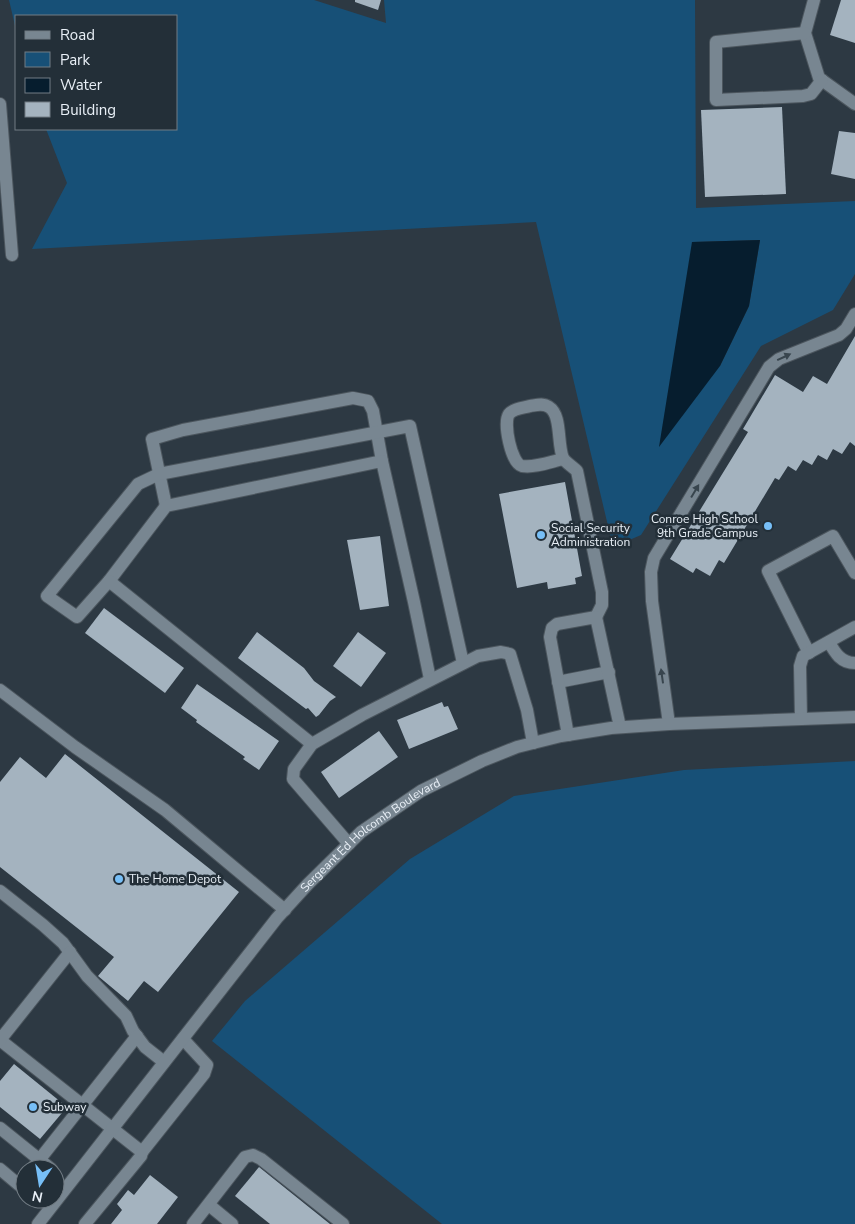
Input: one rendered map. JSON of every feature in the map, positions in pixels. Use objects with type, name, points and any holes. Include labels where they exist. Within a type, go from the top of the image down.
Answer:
[{"type":"street","points":[[814,0],[805,33],[819,78],[855,104]]},
{"type":"street","points":[[805,33],[716,42],[716,100],[803,96],[811,94],[822,80]]},
{"type":"street","points":[[0,104],[12,255]]},
{"type":"street","points":[[669,724],[652,601],[651,572],[654,558],[769,367],[779,358],[839,335],[846,329],[855,314]]},
{"type":"street","points":[[166,506],[152,439],[183,430],[353,398],[368,401],[373,411],[382,461],[430,679]]},
{"type":"street","points":[[563,459],[532,467],[520,466],[514,460],[508,436],[506,424],[509,415],[515,410],[538,404],[548,406],[555,412],[563,459],[577,471],[602,592],[602,605],[596,617],[620,727]]},
{"type":"street","points":[[382,461],[166,506],[109,581],[77,618],[47,596],[138,484],[159,474],[410,426],[463,663]]},
{"type":"street","points":[[809,653],[768,571],[832,536],[855,573]]},
{"type":"street","points":[[109,581],[312,744]]},
{"type":"street","points":[[568,735],[550,637],[552,628],[557,624],[596,617]]},
{"type":"street","points":[[801,719],[800,666],[803,656],[855,628]]},
{"type":"street","points":[[829,642],[837,655],[844,661],[855,663]]},
{"type":"street","points":[[349,844],[293,779],[294,769],[312,744],[380,705],[478,656],[501,652],[510,654],[527,710],[533,743]]},
{"type":"street","points":[[558,682],[608,672]]},
{"type":"street","points":[[2,697],[165,810],[285,910]]},
{"type":"street","name":"Sergeant Ed Holcomb Boulevard","points":[[38,1224],[285,910],[360,832],[421,791],[482,761],[517,747],[568,735],[620,727],[855,717]]},
{"type":"street","points":[[0,890],[63,943],[87,976],[126,1016],[136,1036],[145,1047],[164,1062]]},
{"type":"street","points":[[70,952],[0,1040],[142,1152]]},
{"type":"street","points":[[40,1159],[136,1036]]},
{"type":"street","points":[[85,1224],[141,1156],[142,1152],[204,1074],[207,1065],[182,1039]]},
{"type":"street","points":[[0,1128],[31,1159]]},
{"type":"street","points":[[193,1224],[245,1157],[253,1155],[261,1159],[343,1224]]},
{"type":"street","points":[[0,1169],[15,1182]]},
{"type":"street","points":[[65,1180],[70,1184]]},
{"type":"street","points":[[209,1205],[232,1224]]},
{"type":"green space","points":[[9,0],[314,0],[386,23],[384,0],[695,0],[696,208],[855,201],[855,274],[833,310],[761,346],[641,535],[613,547],[536,222],[32,249],[67,183],[46,130],[178,130],[178,15],[15,15],[15,26]],"holes":[[[760,240],[749,306],[720,366],[692,242]]]},
{"type":"green space","points":[[855,761],[855,1224],[442,1224],[212,1041],[245,1001],[410,859],[514,796],[684,770]]},
{"type":"water","points":[[760,240],[749,306],[720,366],[659,447],[692,242]]},
{"type":"building","points":[[355,0],[381,0],[378,10],[355,2]]},
{"type":"building","points":[[841,0],[855,0],[855,43],[830,35]]},
{"type":"building","points":[[782,107],[786,194],[705,197],[701,110]]},
{"type":"building","points":[[839,131],[855,133],[855,179],[831,174]]},
{"type":"building","points":[[855,336],[855,446],[850,442],[842,454],[833,449],[827,460],[818,455],[812,465],[803,460],[796,471],[788,466],[779,480],[775,478],[724,563],[719,560],[710,576],[696,568],[693,573],[670,559],[748,432],[743,429],[775,375],[803,392],[813,376],[827,384]]},
{"type":"building","name":"Social Security Administration","points":[[565,482],[582,576],[575,578],[576,584],[548,589],[547,582],[517,588],[499,494]]},
{"type":"building","points":[[380,536],[389,606],[360,610],[347,540]]},
{"type":"building","points":[[104,608],[184,668],[165,693],[85,633]]},
{"type":"building","points":[[257,632],[304,668],[314,681],[336,697],[330,701],[319,715],[316,717],[308,708],[306,709],[238,658]]},
{"type":"building","points":[[358,632],[386,653],[361,687],[333,666]]},
{"type":"building","points":[[197,684],[279,741],[259,770],[243,759],[245,757],[196,722],[197,720],[181,708]]},
{"type":"building","points":[[442,702],[444,707],[448,706],[458,729],[409,749],[397,720]]},
{"type":"building","points":[[379,731],[398,757],[339,798],[321,772]]},
{"type":"building","name":"The Home Depot","points":[[65,754],[239,892],[158,992],[144,981],[128,1001],[98,976],[114,957],[0,867],[0,782],[20,757],[46,778]]},
{"type":"building","points":[[14,1064],[67,1107],[40,1139],[0,1107],[0,1081]]},
{"type":"building","points":[[259,1167],[330,1224],[270,1224],[235,1196]]},
{"type":"building","points":[[150,1175],[178,1197],[157,1224],[111,1224],[122,1210],[117,1204],[128,1190],[134,1195]]},
{"type":"place","name":"Conroe High School 9th Grade Campus","points":[[768,526]]},
{"type":"place","name":"Social Security Administration","points":[[541,535]]},
{"type":"place","name":"The Home Depot","points":[[119,879]]},
{"type":"place","name":"Subway","points":[[33,1107]]}]
